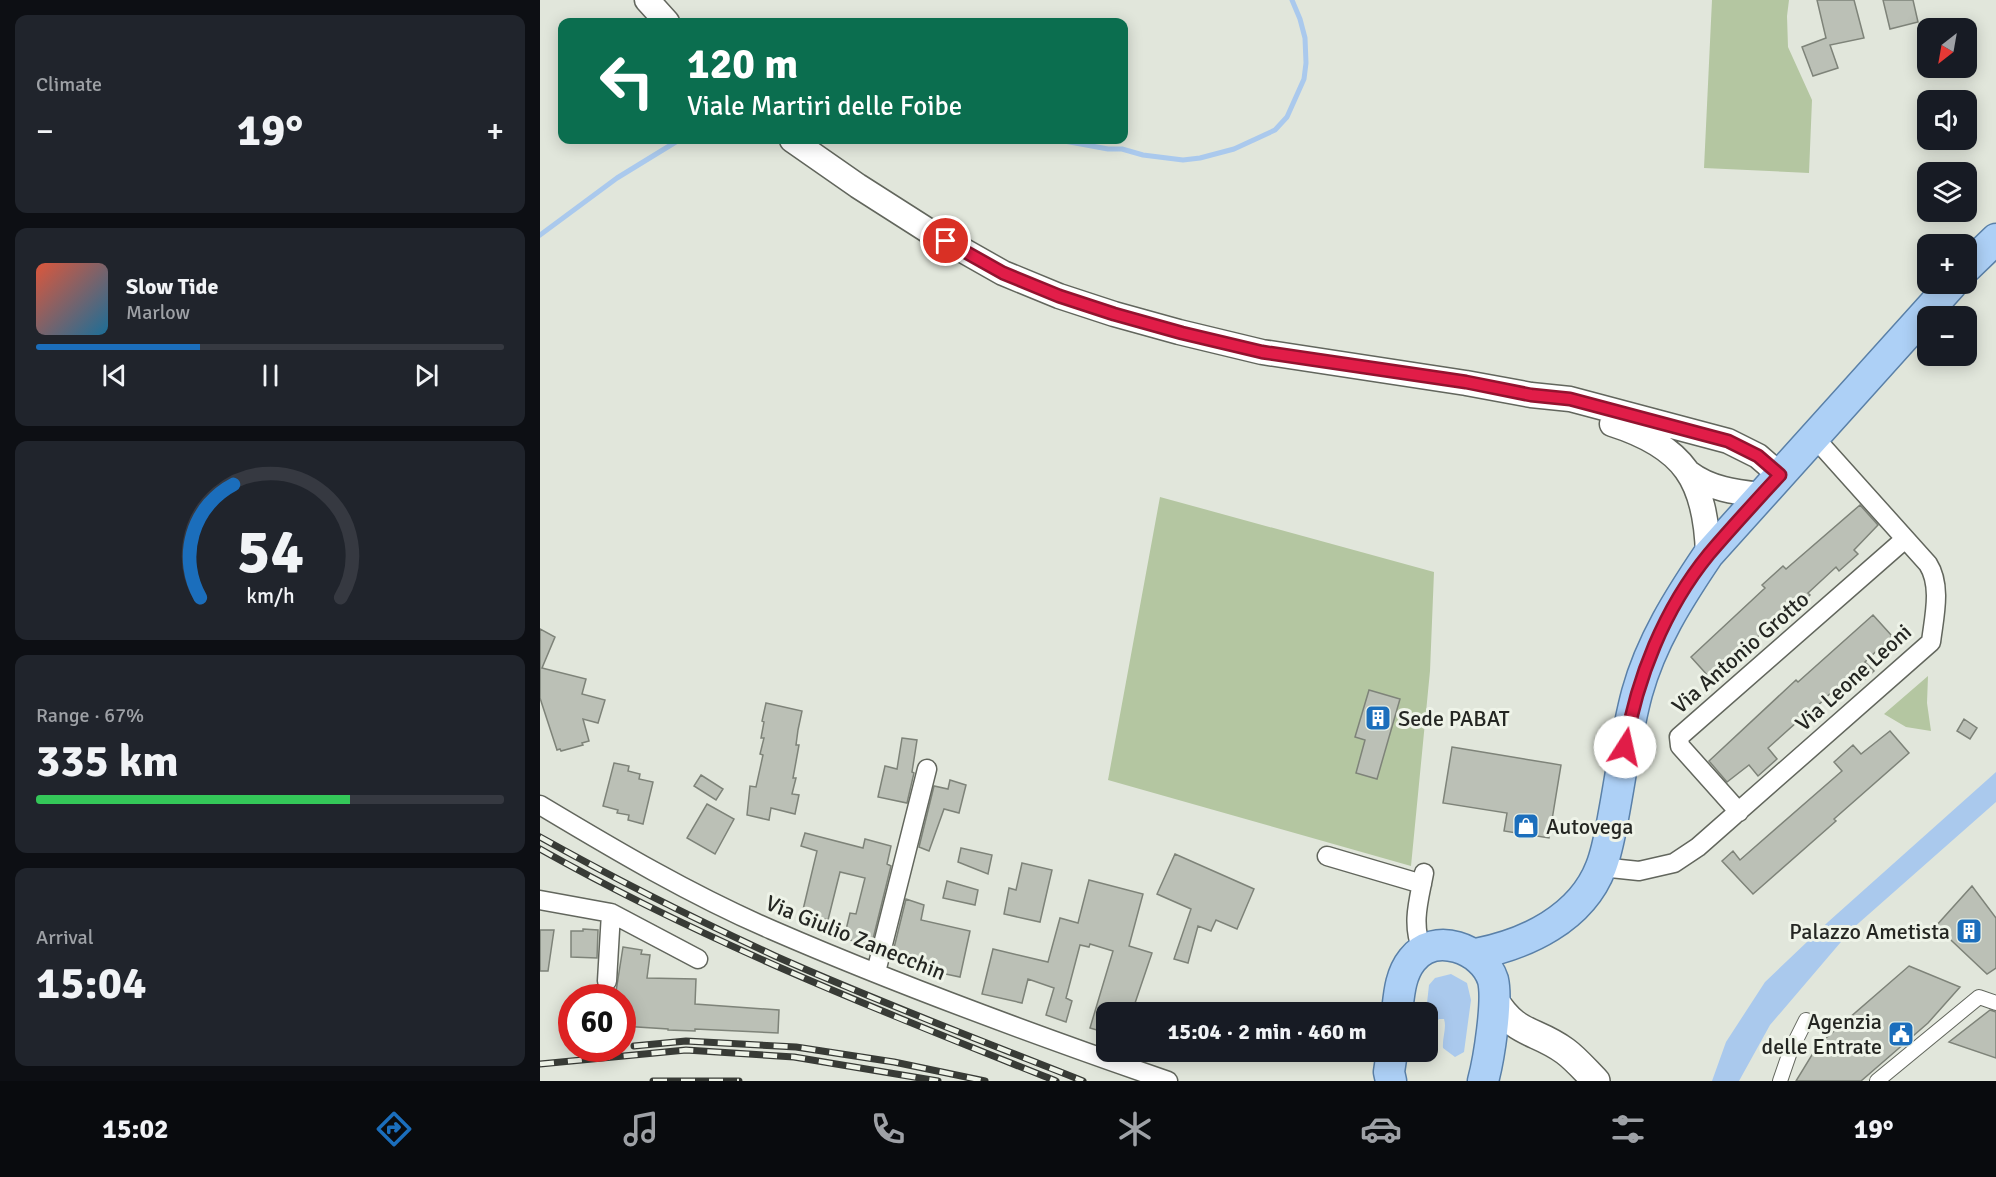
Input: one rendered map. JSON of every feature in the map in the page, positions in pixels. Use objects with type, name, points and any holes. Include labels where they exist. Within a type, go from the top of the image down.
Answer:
[{"type":"main road","points":[[1977,257],[1996,239]]},
{"type":"main road","points":[[1476,954],[1499,950],[1525,941],[1562,919],[1591,886],[1601,867],[1612,822],[1631,715],[1645,668],[1680,597],[1708,555],[1943,294]]},
{"type":"main road","points":[[1487,1070],[1493,991],[1525,941]]},
{"type":"main road","points":[[1399,1002],[1404,974],[1412,959],[1422,950],[1446,945],[1462,948],[1476,954],[1488,970],[1493,991],[1502,1012],[1512,1023],[1567,1052],[1596,1081]]},
{"type":"main road","points":[[1487,1070],[1504,1042],[1519,1034],[1533,1036]]},
{"type":"street","points":[[647,0],[663,18]]},
{"type":"street","points":[[798,144],[927,230],[1003,273],[1059,296],[1168,329],[1262,352],[1466,382],[1531,395],[1570,399],[1728,441],[1758,456],[1771,485],[1713,487],[1689,473],[1662,446],[1638,433],[1531,395]]},
{"type":"street","name":"Via Leone Leoni","points":[[1601,867],[1639,871],[1674,863],[1698,847],[1931,642],[1936,586],[1934,573],[1814,437]]},
{"type":"street","points":[[1689,473],[1701,500],[1708,555]]},
{"type":"street","name":"Via Antonio Grotto","points":[[1739,812],[1680,746],[1679,737],[1905,539]]},
{"type":"street","points":[[876,972],[927,769]]},
{"type":"street","name":"Via Giulio Zanecchin","points":[[540,805],[651,870],[771,930],[876,972],[1168,1081]]},
{"type":"street","points":[[1327,856],[1423,878],[1415,922],[1417,938],[1422,950]]},
{"type":"street","points":[[540,900],[611,913],[698,959]]},
{"type":"street","points":[[607,981],[611,913]]},
{"type":"street","points":[[1877,1081],[1979,996],[1996,1003]]},
{"type":"street","points":[[1780,1081],[1790,1052],[1806,1020]]},
{"type":"green space","points":[[1712,0],[1789,0],[1788,47],[1812,100],[1809,173],[1704,168]]},
{"type":"green space","points":[[1160,497],[1434,572],[1430,671],[1411,866],[1108,780]]},
{"type":"green space","points":[[1928,676],[1927,703],[1931,731],[1906,727],[1884,714]]},
{"type":"water","points":[[1996,772],[1996,802],[1852,929],[1770,1025],[1739,1081],[1712,1081],[1726,1042],[1765,982],[1828,922]]},
{"type":"water","points":[[1451,974],[1467,983],[1471,1000],[1464,1052],[1455,1057],[1443,1048],[1445,1026],[1444,1019],[1438,1020],[1438,1002],[1427,1002],[1429,985],[1435,978]]},
{"type":"building","points":[[1817,0],[1854,0],[1864,38],[1830,45],[1838,68],[1813,76],[1802,47],[1826,38]]},
{"type":"building","points":[[1883,0],[1913,0],[1917,22],[1890,29]]},
{"type":"building","points":[[1860,505],[1878,525],[1854,550],[1858,554],[1839,571],[1836,567],[1789,614],[1786,611],[1755,639],[1758,643],[1740,659],[1736,655],[1709,677],[1691,657],[1765,588],[1762,585],[1783,566],[1786,569]]},
{"type":"building","points":[[1873,615],[1892,636],[1865,662],[1874,671],[1855,688],[1846,678],[1799,724],[1797,722],[1768,748],[1777,759],[1758,776],[1749,765],[1727,782],[1709,761],[1796,680],[1798,682]]},
{"type":"building","points":[[540,629],[555,637],[542,668],[586,679],[582,694],[605,700],[598,723],[583,719],[589,741],[561,751],[557,750],[540,698]]},
{"type":"building","name":"Sede PABAT","points":[[1369,690],[1400,699],[1377,779],[1356,773],[1365,740],[1355,737]]},
{"type":"building","points":[[766,703],[802,711],[793,778],[796,778],[792,794],[799,795],[795,814],[771,808],[769,820],[747,815],[750,786],[756,787],[763,755],[760,754],[764,738],[761,738]]},
{"type":"building","points":[[1964,719],[1977,728],[1970,739],[1957,731]]},
{"type":"building","points":[[1890,731],[1909,753],[1753,894],[1722,861],[1733,851],[1740,860],[1842,771],[1834,762],[1853,745],[1861,754]]},
{"type":"building","points":[[902,738],[917,740],[912,772],[914,773],[907,803],[878,797],[885,766],[897,769]]},
{"type":"building","points":[[1452,747],[1561,765],[1549,838],[1504,831],[1507,813],[1443,803]]},
{"type":"building","points":[[614,763],[629,766],[628,771],[640,774],[639,779],[653,782],[643,824],[628,820],[629,815],[617,813],[618,810],[603,806]]},
{"type":"building","points":[[701,775],[723,789],[716,800],[694,786]]},
{"type":"building","points":[[950,780],[966,785],[959,813],[944,809],[929,851],[919,847],[934,786],[948,789]]},
{"type":"building","points":[[707,804],[734,819],[715,854],[687,838]]},
{"type":"building","points":[[805,833],[863,848],[865,839],[891,846],[887,864],[891,866],[871,947],[844,938],[850,913],[856,914],[865,878],[840,872],[828,920],[802,914],[817,851],[801,846]]},
{"type":"building","points":[[961,848],[992,855],[988,874],[958,862]]},
{"type":"building","points":[[1175,854],[1254,889],[1237,929],[1216,920],[1211,931],[1198,926],[1188,963],[1174,959],[1191,909],[1157,894]]},
{"type":"building","points":[[1022,863],[1052,870],[1040,922],[1004,914],[1009,888],[1016,890]]},
{"type":"building","points":[[1089,880],[1143,894],[1129,946],[1152,953],[1135,1002],[1098,1002],[1113,951],[1090,944],[1089,947],[1080,945],[1066,998],[1072,1001],[1066,1022],[1046,1015],[1054,988],[1028,979],[1022,1003],[982,994],[993,949],[1048,962],[1060,918],[1078,923]]},
{"type":"building","points":[[947,881],[978,890],[975,905],[943,898]]},
{"type":"building","name":"Palazzo Ametista","points":[[1972,886],[1996,918],[1996,968],[1987,974],[1936,926]]},
{"type":"building","points":[[906,899],[924,905],[921,920],[970,931],[960,977],[936,972],[937,967],[924,964],[925,960],[893,952]]},
{"type":"building","points":[[583,929],[598,930],[597,958],[571,957],[571,931],[583,931]]},
{"type":"building","points":[[540,930],[554,930],[548,971],[540,971]]},
{"type":"building","points":[[623,947],[642,950],[641,954],[650,955],[647,978],[696,979],[695,1004],[779,1010],[778,1033],[636,1027],[636,984],[617,984]]},
{"type":"building","points":[[1909,966],[1960,987],[1928,1023],[1861,1081],[1796,1081],[1818,1045]]},
{"type":"building","points":[[1096,1008],[1096,1030],[1090,1028]]},
{"type":"building","points":[[1990,1010],[1996,1012],[1996,1058],[1949,1042]]},
{"type":"waterway","points":[[1081,144],[1183,160],[1234,149],[1275,130],[1287,117],[1304,79],[1305,38],[1292,0]]},
{"type":"waterway","points":[[540,235],[617,178],[672,144]]},
{"type":"railway","points":[[540,837],[656,899],[775,956],[890,1005],[1083,1081]]},
{"type":"railway","points":[[540,849],[602,883],[729,945],[794,974],[1056,1081]]},
{"type":"railway","points":[[636,1046],[686,1041],[796,1047],[894,1062],[985,1081]]},
{"type":"railway","points":[[540,1064],[686,1050],[794,1057],[938,1081]]},
{"type":"railway","points":[[653,1081],[739,1081]]},
{"type":"place","name":"Sede PABAT","points":[[1378,718]]},
{"type":"place","name":"Autovega","points":[[1526,826]]},
{"type":"place","name":"Palazzo Ametista","points":[[1969,931]]},
{"type":"place","name":"Agenzia delle Entrate","points":[[1901,1034]]},
{"type":"route","points":[[946,241],[1003,273],[1059,296],[1179,332],[1262,352],[1466,382],[1531,395],[1570,399],[1728,441],[1758,456],[1780,475],[1708,555],[1680,597],[1645,668],[1631,715],[1625,747]]}]
